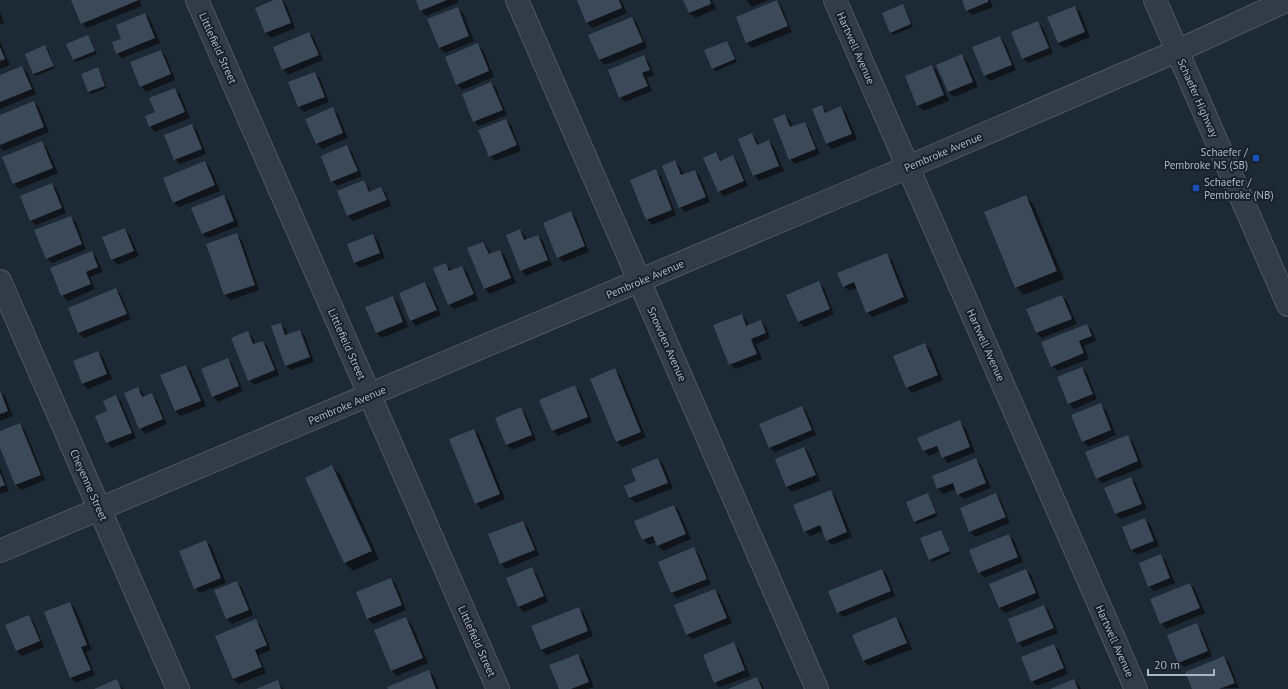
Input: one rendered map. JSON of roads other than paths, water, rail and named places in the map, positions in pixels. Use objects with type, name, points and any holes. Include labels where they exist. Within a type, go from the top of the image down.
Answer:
[{"type":"street","name":"Littlefield Street","points":[[197,0],[498,689]]},
{"type":"street","name":"Snowden Avenue","points":[[517,0],[817,689]]},
{"type":"street","name":"Hartwell Avenue","points":[[836,0],[1136,689]]},
{"type":"street","name":"Schaefer Highway","points":[[1155,0],[1288,305]]},
{"type":"street","name":"Pembroke Avenue","points":[[0,551],[640,281],[1177,52],[1288,0]]},
{"type":"street","name":"Cheyenne Street","points":[[0,281],[178,689]]},
{"type":"place","name":"Schaefer / Pembroke NS (SB)","points":[[1256,158]]},
{"type":"place","name":"Schaefer / Pembroke (NB)","points":[[1196,188]]}]
